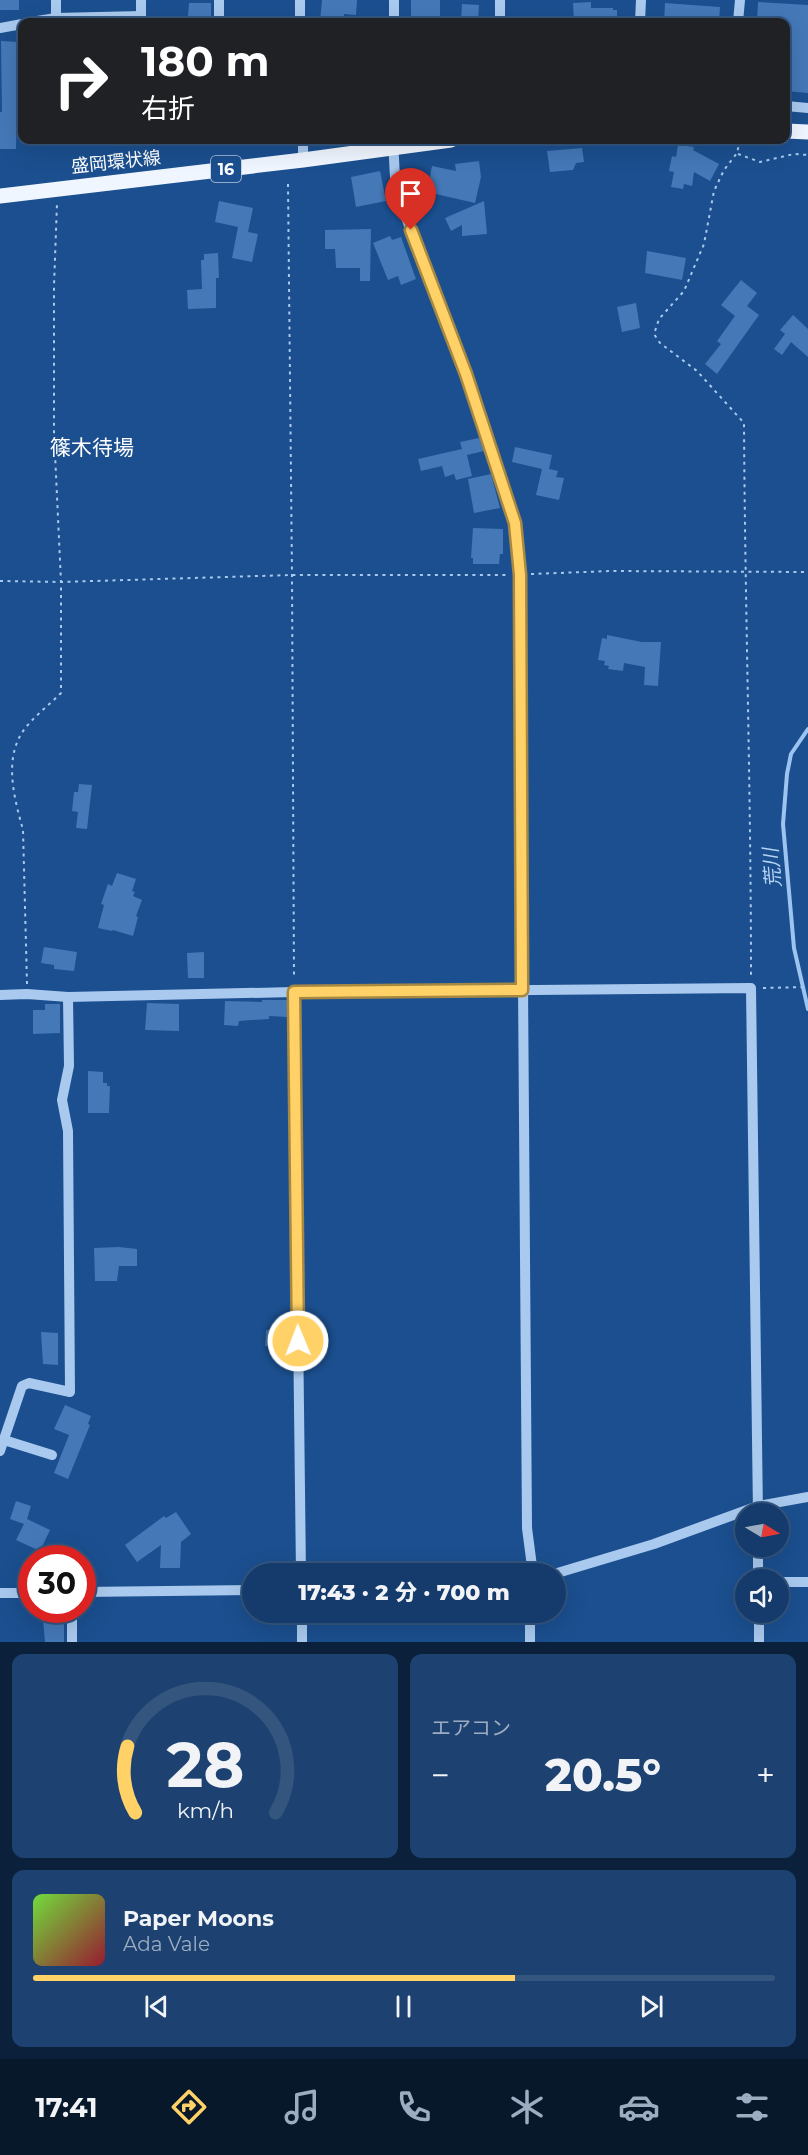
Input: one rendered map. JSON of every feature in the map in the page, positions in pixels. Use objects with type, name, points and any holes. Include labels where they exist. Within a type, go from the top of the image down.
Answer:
[{"type":"main road","points":[[790,131],[808,132]]},
{"type":"main road","name":"盛岡環状線","points":[[0,196],[303,160],[393,144]]},
{"type":"street","points":[[56,0],[56,18]]},
{"type":"street","points":[[141,0],[141,18]]},
{"type":"street","points":[[219,0],[219,18]]},
{"type":"street","points":[[300,0],[300,18]]},
{"type":"street","points":[[394,0],[394,18]]},
{"type":"street","points":[[500,0],[500,18]]},
{"type":"street","points":[[640,18],[641,0]]},
{"type":"street","points":[[738,18],[740,0]]},
{"type":"street","points":[[0,28],[18,25]]},
{"type":"street","points":[[790,106],[808,108]]},
{"type":"street","points":[[303,144],[303,160]]},
{"type":"street","points":[[393,144],[396,196],[466,374],[515,523],[520,575],[526,1528],[531,1563]]},
{"type":"street","points":[[0,995],[68,997],[294,992],[751,988],[758,1503]]},
{"type":"street","points":[[294,992],[301,1563]]},
{"type":"street","points":[[52,1455],[2,1446],[22,1386],[29,1383],[69,1392],[68,1131],[62,1100],[69,1066],[68,997]]},
{"type":"street","points":[[785,1503],[808,1497]]},
{"type":"street","points":[[566,1571],[735,1518]]},
{"type":"street","points":[[789,1582],[808,1582]]},
{"type":"street","points":[[96,1592],[242,1590]]},
{"type":"street","points":[[0,1593],[18,1593]]},
{"type":"street","points":[[72,1623],[72,1642]]},
{"type":"street","points":[[302,1623],[302,1642]]},
{"type":"street","points":[[530,1623],[530,1642]]},
{"type":"street","points":[[759,1623],[759,1642]]},
{"type":"path","points":[[739,144],[737,153],[724,170],[714,191],[704,244],[684,291],[659,319],[654,334],[660,343],[697,372],[744,423],[751,798],[751,988],[808,987]]},
{"type":"path","points":[[737,153],[759,162],[794,154],[808,155]]},
{"type":"path","points":[[288,184],[294,992]]},
{"type":"path","points":[[27,994],[23,830],[16,806],[12,753],[25,727],[61,693],[62,613],[54,421],[57,188]]},
{"type":"path","points":[[0,581],[61,582],[292,575],[520,575],[611,571],[808,572]]},
{"type":"building","points":[[0,0],[19,0],[19,10],[0,10]]},
{"type":"building","points":[[322,0],[357,0],[356,15],[344,14],[344,18],[320,18]]},
{"type":"building","points":[[411,0],[440,0],[440,18],[411,18]]},
{"type":"building","points":[[591,2],[591,8],[613,8],[617,10],[617,18],[574,18],[573,3]]},
{"type":"building","points":[[758,2],[808,5],[808,93],[790,91],[790,18],[757,18]]},
{"type":"building","points":[[189,3],[211,3],[211,17],[188,16]]},
{"type":"building","points":[[665,3],[720,7],[719,18],[664,18]]},
{"type":"building","points":[[462,4],[479,5],[478,18],[461,18]]},
{"type":"building","points":[[1,41],[18,42],[16,149],[0,149],[0,112],[2,112]]},
{"type":"building","points":[[678,145],[694,147],[693,150],[719,164],[710,181],[694,172],[692,186],[684,184],[683,189],[671,187],[674,172],[669,171],[672,156],[676,157]]},
{"type":"building","points":[[582,148],[584,162],[576,163],[573,170],[550,172],[547,151]]},
{"type":"building","points":[[479,161],[481,177],[475,203],[427,192],[432,166],[456,171],[455,164]]},
{"type":"building","points":[[380,171],[386,201],[356,207],[351,177]]},
{"type":"building","points":[[219,201],[253,208],[248,232],[258,234],[252,262],[232,258],[238,227],[215,222]]},
{"type":"building","points":[[484,201],[487,234],[462,236],[462,225],[451,231],[445,218]]},
{"type":"building","points":[[371,229],[370,281],[360,281],[360,268],[336,268],[335,249],[325,249],[325,230]]},
{"type":"building","points":[[390,236],[392,240],[401,237],[416,279],[401,285],[398,276],[388,280],[373,243]]},
{"type":"building","points":[[647,251],[686,258],[682,280],[645,273]]},
{"type":"building","points":[[218,253],[219,278],[216,278],[216,308],[188,309],[187,290],[202,289],[201,260],[204,260],[204,254]]},
{"type":"building","points":[[741,280],[757,293],[747,306],[759,315],[717,374],[705,364],[721,344],[717,341],[735,316],[721,305]]},
{"type":"building","points":[[636,303],[640,328],[622,332],[617,307]]},
{"type":"building","points":[[793,315],[808,329],[808,357],[791,342],[782,355],[774,349],[785,334],[780,330]]},
{"type":"building","points":[[479,438],[484,451],[467,455],[472,476],[456,480],[454,474],[445,477],[442,466],[421,471],[418,459],[462,449],[460,442]]},
{"type":"building","points":[[515,447],[552,455],[549,469],[558,471],[556,477],[564,478],[559,500],[536,495],[542,469],[512,462]]},
{"type":"building","points":[[491,474],[500,508],[474,513],[468,479]]},
{"type":"building","points":[[473,528],[503,529],[503,554],[500,554],[499,564],[473,564],[473,558],[471,558]]},
{"type":"building","points":[[607,635],[642,642],[661,642],[658,686],[644,685],[645,667],[624,663],[623,671],[608,669],[609,666],[604,665],[605,661],[598,660],[602,638],[607,639]]},
{"type":"building","points":[[79,784],[92,785],[87,829],[76,828],[78,812],[72,811],[74,792],[78,792]]},
{"type":"building","points":[[117,873],[136,879],[132,891],[135,892],[133,896],[142,900],[136,916],[138,917],[133,936],[98,928],[104,905],[101,904],[108,884],[112,886]]},
{"type":"building","points":[[44,947],[77,952],[74,971],[54,969],[54,965],[41,963]]},
{"type":"building","points":[[204,952],[204,978],[188,978],[187,953]]},
{"type":"building","points":[[262,1000],[287,1000],[287,1017],[269,1016],[269,1019],[239,1021],[238,1026],[224,1025],[225,1001],[262,1002]]},
{"type":"building","points":[[147,1003],[179,1004],[179,1031],[145,1030]]},
{"type":"building","points":[[45,1004],[60,1004],[60,1033],[33,1034],[33,1010],[45,1010]]},
{"type":"building","points":[[88,1071],[103,1072],[103,1083],[110,1086],[109,1113],[88,1113]]},
{"type":"building","points":[[94,1248],[137,1249],[137,1266],[119,1266],[117,1281],[95,1281]]},
{"type":"building","points":[[266,1330],[291,1330],[291,1342],[286,1342],[286,1347],[265,1346]]},
{"type":"building","points":[[41,1332],[58,1333],[58,1365],[43,1364]]},
{"type":"building","points":[[65,1405],[91,1416],[88,1424],[90,1425],[68,1479],[54,1473],[69,1435],[54,1429]]},
{"type":"building","points":[[16,1501],[31,1506],[27,1519],[50,1530],[43,1545],[27,1545],[16,1540],[24,1524],[10,1519]]},
{"type":"building","points":[[176,1512],[191,1534],[181,1542],[180,1568],[160,1568],[161,1545],[137,1562],[125,1545],[164,1516],[166,1518]]},
{"type":"building","points":[[43,1623],[64,1623],[64,1642],[45,1642]]},
{"type":"waterway","name":"荒川","points":[[808,729],[791,754],[783,824],[794,948],[808,1009]]},
{"type":"district","name":"篠木待場","points":[[92,448]]},
{"type":"route","points":[[298,1341],[294,992],[522,990],[520,575],[515,523],[466,374],[411,230]]}]
